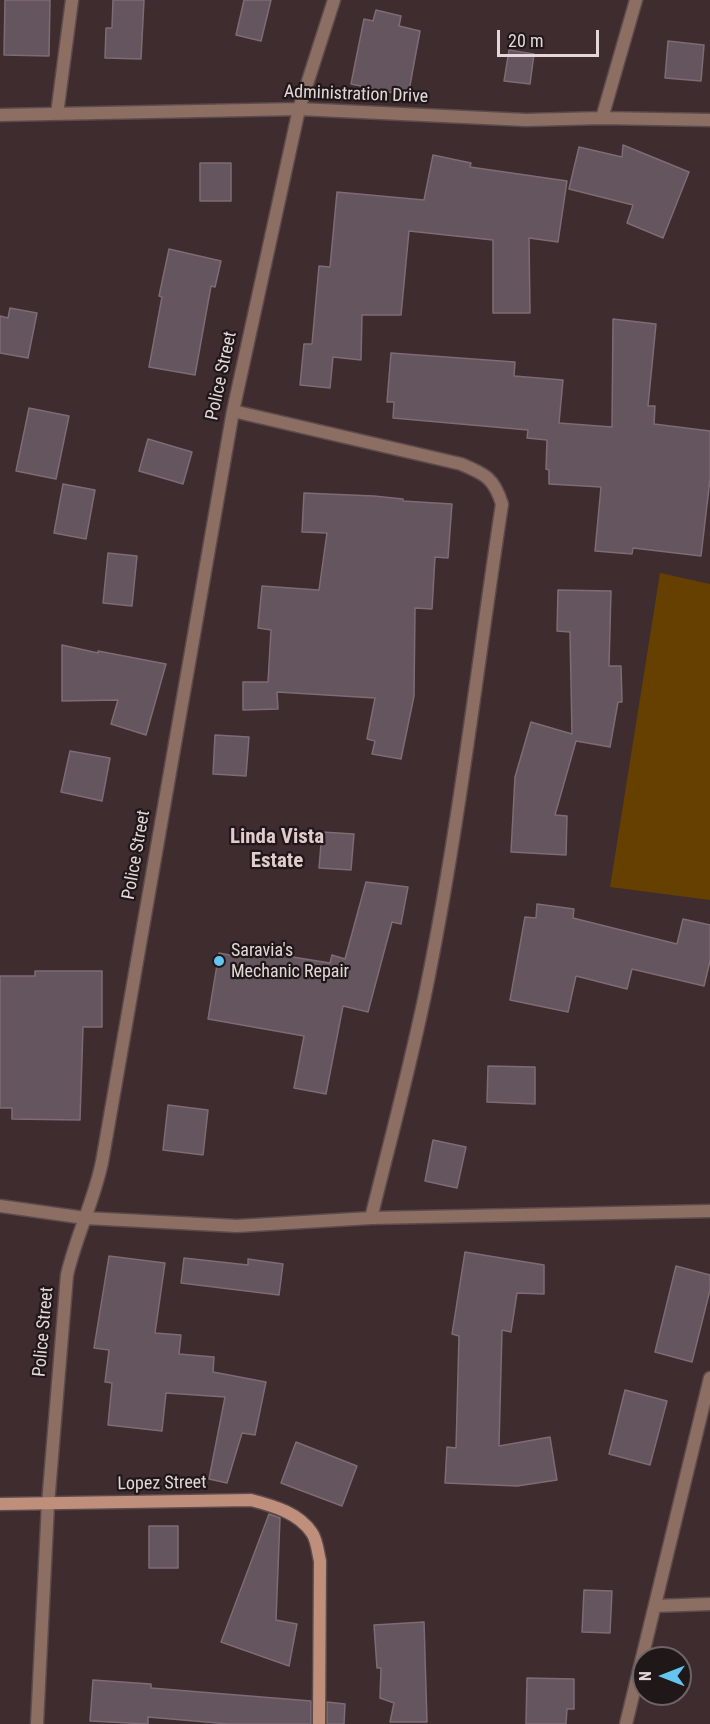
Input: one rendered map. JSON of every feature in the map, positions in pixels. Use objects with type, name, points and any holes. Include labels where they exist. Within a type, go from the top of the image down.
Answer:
[{"type":"street","points":[[57,114],[72,0]]},
{"type":"street","name":"Police Street","points":[[37,1724],[48,1504],[67,1275],[96,1188],[102,1162],[233,411],[299,109],[333,0]]},
{"type":"street","points":[[602,118],[636,0]]},
{"type":"street","name":"Administration Drive","points":[[0,115],[299,109],[526,120],[602,118],[710,120]]},
{"type":"street","points":[[233,411],[461,464],[483,472],[497,487],[502,504],[446,882],[429,975],[414,1049],[370,1218]]},
{"type":"street","points":[[0,1206],[85,1218],[237,1226],[370,1218],[710,1211]]},
{"type":"street","points":[[626,1724],[710,1378]]},
{"type":"street","name":"Lopez Street","points":[[0,1504],[251,1500],[274,1506],[297,1517],[313,1534],[320,1561],[319,1724]]},
{"type":"street","points":[[655,1606],[710,1604]]},
{"type":"shaded area","points":[[660,573],[710,584],[710,900],[610,887]]},
{"type":"building","points":[[5,0],[50,0],[49,56],[4,55]]},
{"type":"building","points":[[113,0],[144,0],[141,59],[105,58],[106,28],[112,28]]},
{"type":"building","points":[[244,0],[271,0],[261,41],[236,35]]},
{"type":"building","points":[[376,10],[401,16],[399,26],[420,31],[408,96],[351,84],[364,19],[373,21]]},
{"type":"building","points":[[668,41],[704,45],[701,81],[665,78]]},
{"type":"building","points":[[509,50],[534,54],[530,84],[504,81]]},
{"type":"building","points":[[623,145],[689,172],[663,238],[627,223],[633,205],[569,189],[579,147],[622,157]]},
{"type":"building","points":[[433,155],[471,163],[470,167],[567,181],[558,242],[529,238],[530,313],[493,313],[493,240],[409,231],[401,315],[362,315],[361,360],[333,357],[330,388],[300,385],[304,344],[312,344],[319,266],[330,267],[337,192],[424,200]]},
{"type":"building","points":[[200,163],[231,163],[231,201],[200,201]]},
{"type":"building","points":[[169,249],[221,261],[215,287],[211,286],[195,375],[149,367],[162,297],[159,296]]},
{"type":"building","points":[[10,308],[37,313],[28,358],[0,353],[0,316],[8,318]]},
{"type":"building","points":[[613,319],[656,324],[648,406],[655,406],[654,424],[710,431],[710,479],[701,556],[633,548],[632,554],[595,551],[601,487],[549,484],[549,470],[546,469],[547,440],[527,438],[528,430],[393,418],[394,402],[387,402],[391,353],[515,362],[514,376],[563,380],[559,423],[612,427]]},
{"type":"building","points":[[29,408],[69,416],[56,479],[16,471]]},
{"type":"building","points":[[148,439],[192,452],[183,484],[139,471]]},
{"type":"building","points":[[63,484],[95,490],[86,539],[54,533]]},
{"type":"building","points":[[304,493],[374,496],[403,499],[403,501],[452,504],[448,558],[435,557],[432,609],[415,608],[414,696],[401,759],[372,754],[375,741],[367,739],[375,698],[277,692],[278,709],[243,710],[243,682],[268,682],[271,630],[258,628],[262,586],[319,590],[327,533],[302,532]]},
{"type":"building","points":[[108,553],[137,556],[132,606],[103,603]]},
{"type":"building","points":[[558,590],[611,591],[609,666],[621,666],[622,702],[618,702],[610,747],[576,741],[555,815],[567,816],[566,855],[511,852],[515,777],[531,722],[572,734],[570,632],[557,631]]},
{"type":"building","points":[[62,645],[166,664],[146,735],[111,724],[118,700],[62,701]]},
{"type":"building","points":[[215,735],[249,737],[246,776],[213,774]]},
{"type":"building","points":[[70,751],[110,758],[102,801],[61,792]]},
{"type":"building","points":[[322,832],[354,834],[351,870],[319,868]]},
{"type":"building","points":[[366,882],[408,887],[401,924],[392,922],[368,1012],[343,1006],[326,1094],[294,1088],[304,1036],[208,1019],[219,953],[235,956],[237,948],[330,963],[332,955],[345,959]]},
{"type":"building","points":[[537,904],[574,909],[573,918],[677,944],[683,919],[710,925],[710,961],[704,986],[632,969],[627,989],[576,976],[568,1012],[510,1000],[525,917],[536,918]]},
{"type":"building","points":[[35,971],[102,971],[102,1027],[83,1027],[80,1120],[12,1119],[12,1108],[0,1108],[0,976],[35,976]]},
{"type":"building","points":[[488,1066],[535,1067],[535,1104],[487,1102]]},
{"type":"building","points":[[168,1105],[208,1110],[203,1155],[163,1150]]},
{"type":"building","points":[[433,1140],[466,1147],[457,1188],[425,1181]]},
{"type":"building","points":[[465,1252],[544,1265],[544,1294],[517,1293],[511,1332],[502,1330],[499,1446],[550,1437],[557,1480],[517,1486],[445,1483],[447,1447],[456,1448],[459,1336],[452,1334]]},
{"type":"building","points":[[109,1256],[165,1263],[155,1333],[181,1335],[179,1354],[214,1357],[213,1372],[266,1382],[255,1435],[242,1433],[227,1483],[209,1479],[225,1397],[166,1393],[162,1431],[108,1425],[112,1383],[105,1382],[109,1350],[94,1348]]},
{"type":"building","points":[[184,1258],[248,1265],[248,1259],[283,1264],[279,1295],[181,1283]]},
{"type":"building","points":[[676,1266],[710,1275],[710,1290],[692,1362],[655,1352]]},
{"type":"building","points":[[625,1390],[667,1401],[650,1465],[609,1454]]},
{"type":"building","points":[[296,1442],[357,1466],[342,1506],[281,1483]]},
{"type":"building","points":[[269,1514],[280,1518],[276,1620],[297,1624],[289,1666],[221,1642]]},
{"type":"building","points":[[149,1526],[178,1526],[178,1568],[149,1568]]},
{"type":"building","points":[[584,1590],[612,1591],[610,1633],[582,1632]]},
{"type":"building","points":[[424,1622],[427,1722],[390,1722],[394,1703],[380,1698],[381,1668],[377,1668],[374,1625]]},
{"type":"building","points":[[527,1678],[574,1679],[574,1709],[567,1709],[566,1724],[526,1724]]},
{"type":"building","points":[[93,1680],[151,1684],[151,1688],[311,1701],[311,1724],[229,1724],[148,1717],[148,1724],[90,1721]]},
{"type":"building","points":[[327,1702],[345,1704],[344,1724],[327,1724]]},
{"type":"place","name":"Saravia's Mechanic Repair","points":[[219,961]]},
{"type":"district","name":"Linda Vista Estate","points":[[277,850]]}]
